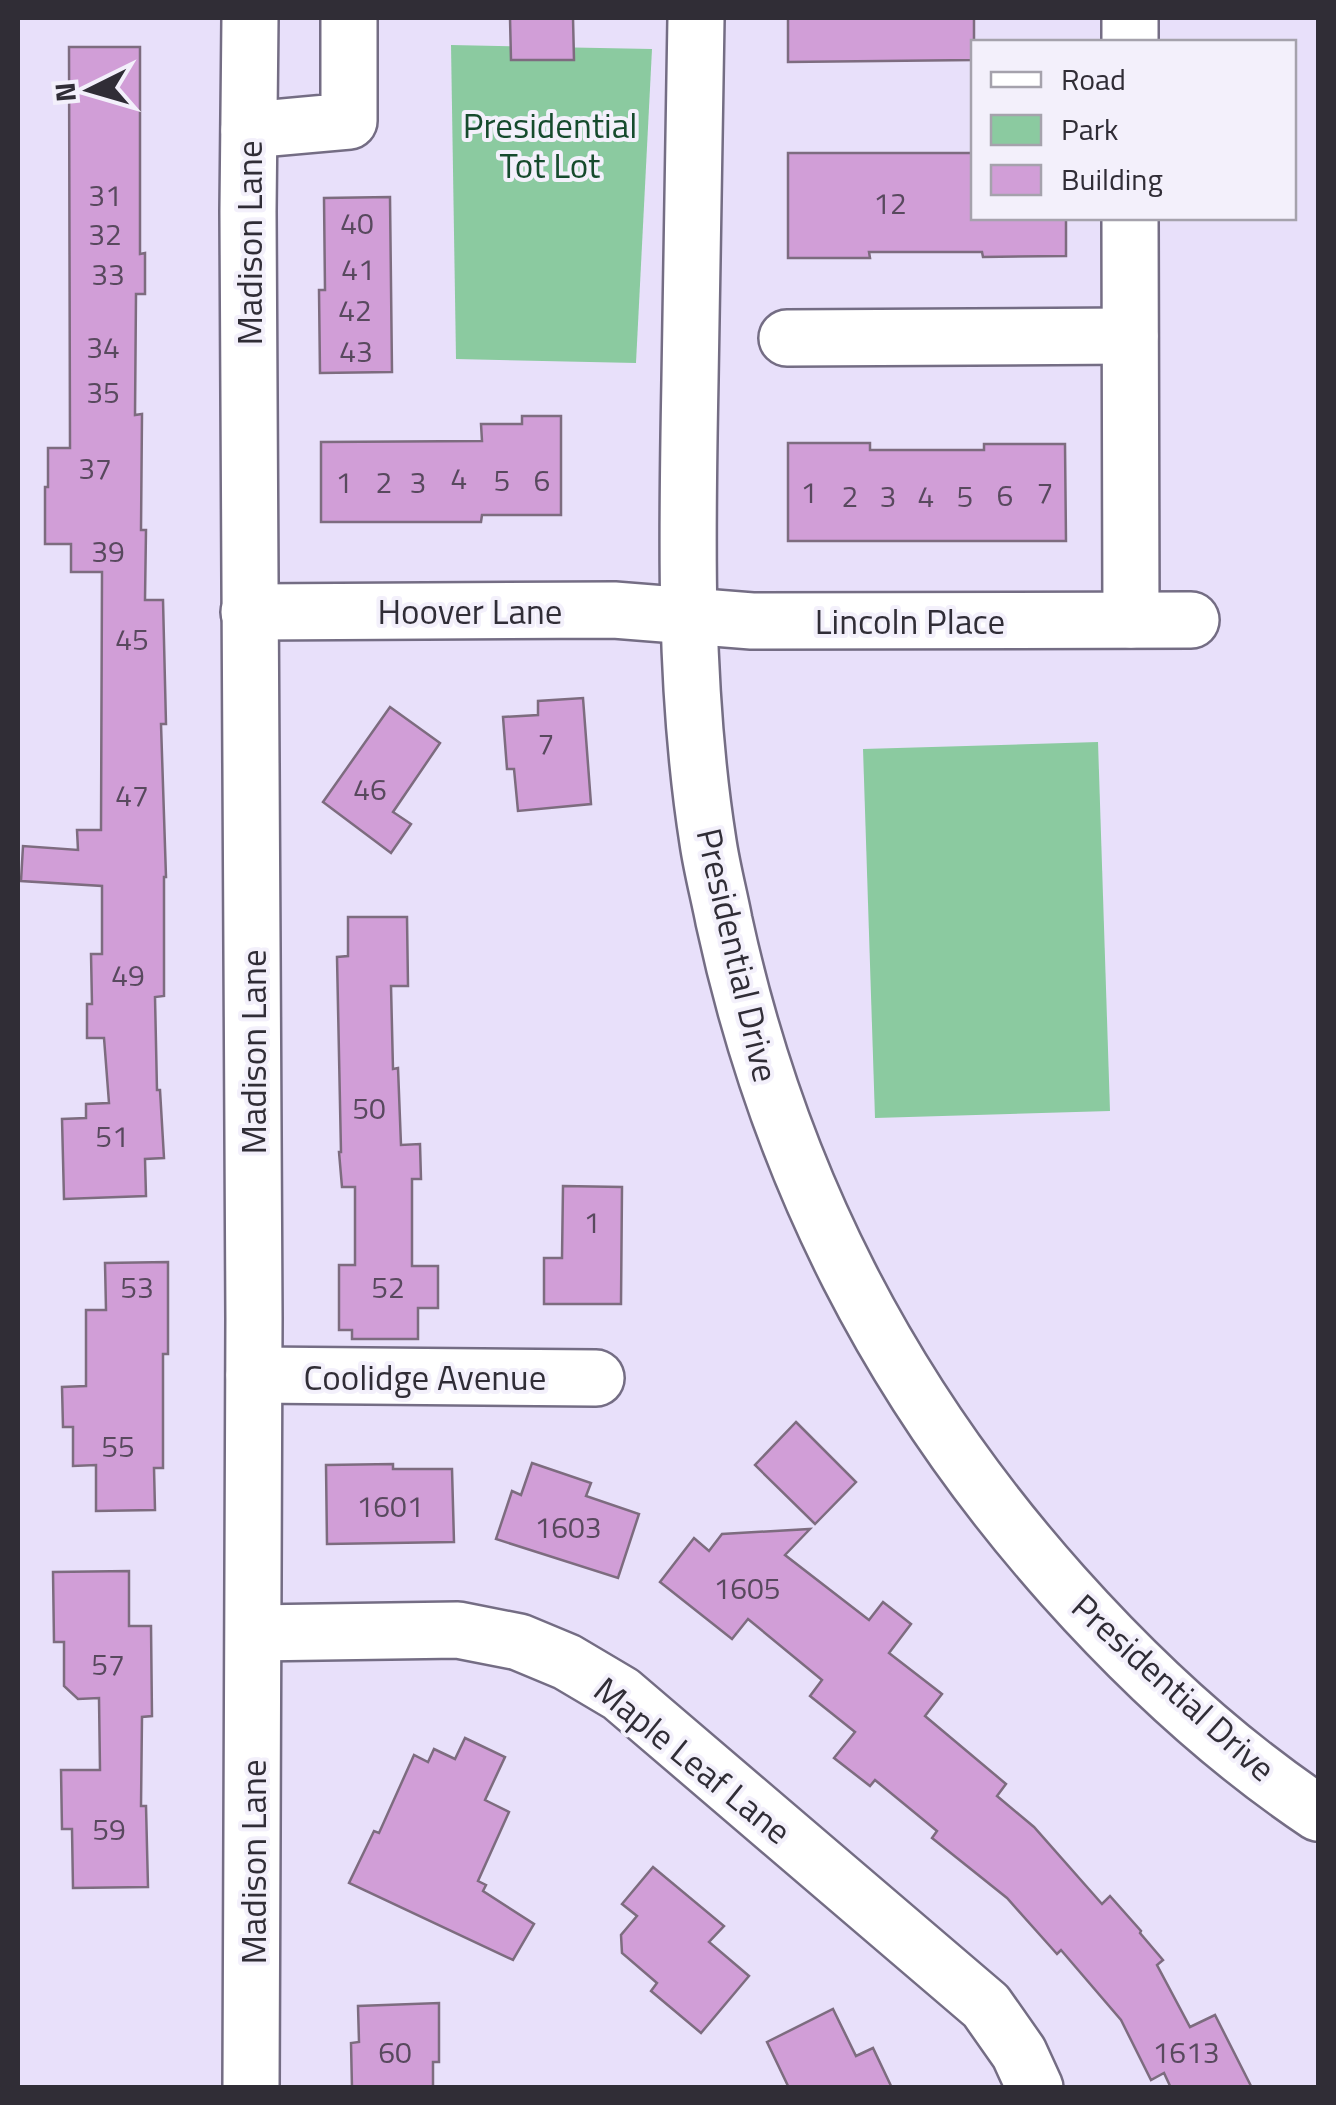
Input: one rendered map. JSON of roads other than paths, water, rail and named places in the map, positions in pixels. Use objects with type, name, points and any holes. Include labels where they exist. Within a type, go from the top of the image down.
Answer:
[{"type":"street","name":"Madison Lane","points":[[250,18],[254,1375],[251,2088]]},
{"type":"street","points":[[249,130],[348,120],[349,18]]},
{"type":"street","name":"Presidential Drive","points":[[696,18],[688,492],[696,744],[708,846],[740,996],[770,1093],[808,1189],[852,1282],[900,1368],[954,1451],[1026,1544],[1112,1641],[1222,1741],[1318,1813]]},
{"type":"street","points":[[1130,220],[1131,620]]},
{"type":"street","points":[[787,338],[1130,336]]},
{"type":"street","name":"Hoover Lane","points":[[250,612],[614,610],[689,616]]},
{"type":"street","name":"Lincoln Place","points":[[689,616],[752,621],[1191,620]]},
{"type":"street","name":"Coolidge Avenue","points":[[254,1375],[596,1378]]},
{"type":"street","name":"Maple Leaf Lane","points":[[254,1632],[458,1630],[519,1642],[568,1662],[620,1694],[986,2006],[1019,2053],[1034,2088]]},
{"type":"park label","name":"Presidential Tot Lot","points":[[550,145]]}]
